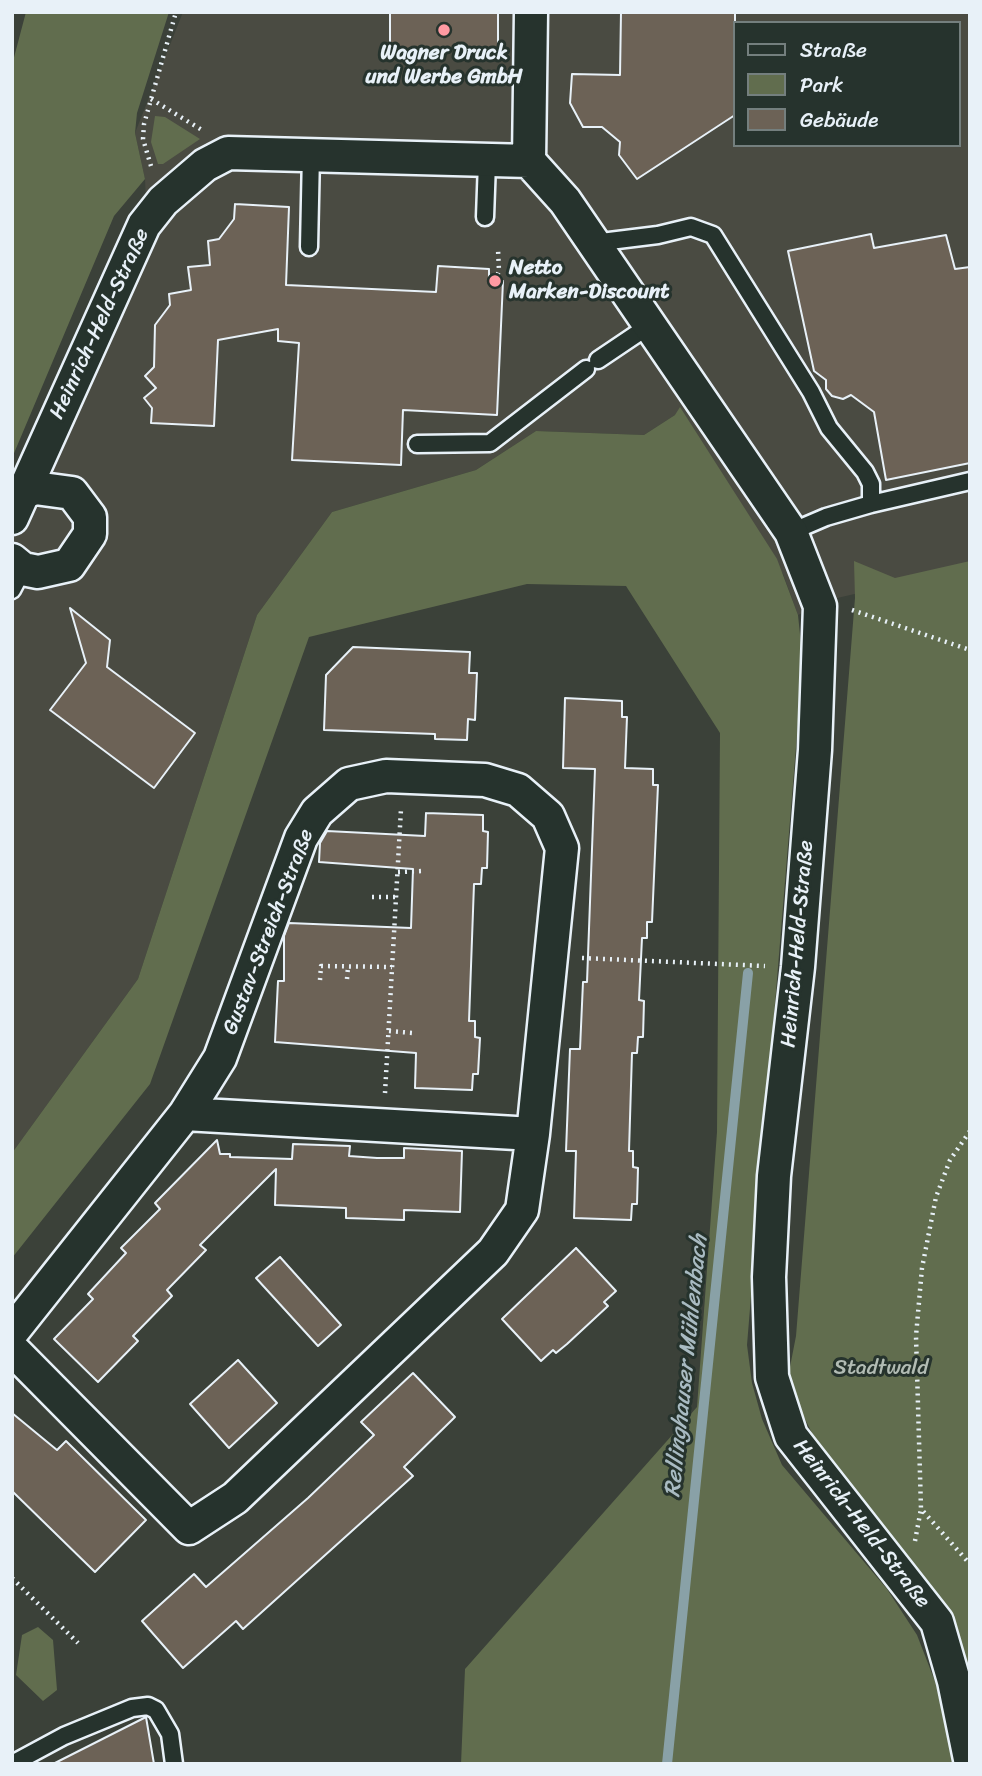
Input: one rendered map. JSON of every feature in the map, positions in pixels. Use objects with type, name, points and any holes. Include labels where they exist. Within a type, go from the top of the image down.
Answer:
[{"type":"street","points":[[228,153],[487,162],[529,161],[531,12]]},
{"type":"street","name":"Heinrich-Held-Straße","points":[[18,505],[144,225],[183,183],[228,153]]},
{"type":"street","name":"Heinrich-Held-Straße","points":[[529,161],[565,201],[791,532],[820,606],[816,750],[798,967],[774,1176],[769,1277],[772,1377],[792,1436],[937,1622],[951,1670],[970,1759]]},
{"type":"street","name":"Heinrich-Held-Straße","points":[[16,573],[38,572],[69,565],[90,534],[90,517],[72,493],[35,488],[18,505]]},
{"type":"street","name":"Gustav-Streich-Straße","points":[[12,1332],[185,1114],[220,1058],[301,838],[312,820],[349,784],[386,776],[485,780],[518,790],[548,816],[562,848],[533,1134],[522,1210],[493,1252],[235,1497],[189,1528],[12,1349]]},
{"type":"street","points":[[185,1114],[533,1134]]},
{"type":"lane","points":[[309,247],[311,154]]},
{"type":"lane","points":[[485,217],[487,162]]},
{"type":"lane","points":[[593,243],[691,228],[713,235],[811,392],[829,428],[865,471],[871,484],[871,504]]},
{"type":"lane","points":[[416,444],[490,443],[592,365],[650,325]]},
{"type":"lane","points":[[791,532],[826,517],[871,504],[970,481]]},
{"type":"lane","points":[[12,1763],[64,1736],[132,1708],[148,1706],[156,1710],[170,1734],[174,1764]]},
{"type":"path","points":[[153,171],[143,139],[176,12]]},
{"type":"path","points":[[152,99],[209,134],[228,153]]},
{"type":"path","points":[[495,281],[499,271],[498,249]]},
{"type":"path","points":[[820,606],[859,611],[970,650]]},
{"type":"path","points":[[384,1125],[403,776]]},
{"type":"path","points":[[398,872],[423,871]]},
{"type":"path","points":[[372,897],[396,897]]},
{"type":"path","points":[[550,956],[798,967]]},
{"type":"path","points":[[320,980],[321,966],[392,967]]},
{"type":"path","points":[[347,979],[348,967]]},
{"type":"path","points":[[389,1031],[413,1033]]},
{"type":"path","points":[[970,1131],[950,1160],[936,1198],[922,1268],[916,1336],[921,1509],[970,1564]]},
{"type":"path","points":[[12,1578],[78,1643]]},
{"type":"shaded area","points":[[183,12],[970,12],[970,567],[833,599],[798,615],[783,574],[675,415],[644,435],[536,431],[476,470],[332,512],[257,615],[138,979],[12,1153],[12,532],[147,225],[145,179],[135,133]]},
{"type":"green space","points":[[26,12],[169,12],[137,113],[135,133],[145,179],[114,216],[12,458],[12,65]]},
{"type":"green space","points":[[155,116],[165,117],[200,139],[163,164],[158,164],[151,142]]},
{"type":"green space","points":[[680,407],[777,559],[798,615],[801,644],[802,674],[747,1345],[752,1383],[762,1419],[782,1465],[887,1589],[917,1635],[936,1684],[953,1764],[461,1764],[465,1669],[697,1407],[717,1132],[720,733],[626,586],[527,584],[309,637],[150,1084],[12,1258],[12,1153],[138,979],[257,615],[332,512],[476,470],[536,431],[644,435],[675,415]]},
{"type":"green space","name":"Stadtwald","points":[[854,561],[895,578],[970,561],[970,1671],[950,1614],[934,1590],[819,1447],[798,1405],[789,1372],[796,1336],[855,598]]},
{"type":"green space","points":[[38,1627],[53,1640],[57,1690],[43,1701],[16,1675],[22,1635]]},
{"type":"building","name":"Wagner Druck und Werbe GmbH","points":[[390,12],[498,12],[498,50],[390,49]]},
{"type":"building","points":[[621,12],[735,12],[734,116],[637,179],[619,155],[620,142],[602,127],[583,127],[570,103],[572,74],[620,75]]},
{"type":"building","points":[[235,204],[289,207],[286,285],[436,292],[438,266],[489,269],[489,280],[503,281],[497,415],[403,410],[401,465],[292,460],[299,343],[278,341],[278,329],[218,340],[214,426],[151,423],[152,408],[144,398],[156,388],[145,376],[154,367],[155,325],[170,305],[169,294],[191,290],[188,267],[210,265],[208,241],[219,239],[234,219]]},
{"type":"building","points":[[871,234],[874,248],[946,235],[955,269],[970,267],[970,463],[886,480],[874,412],[851,395],[843,399],[832,396],[826,389],[826,380],[814,371],[788,251]]},
{"type":"building","points":[[70,608],[110,640],[107,667],[195,733],[154,788],[50,710],[86,663]]},
{"type":"building","points":[[353,647],[470,652],[469,673],[477,673],[475,720],[468,719],[467,740],[435,739],[435,734],[324,730],[326,675]]},
{"type":"building","points":[[565,698],[622,701],[622,717],[627,717],[625,768],[653,769],[653,785],[658,785],[652,922],[647,922],[647,938],[642,938],[639,1000],[644,1001],[643,1037],[638,1037],[637,1053],[632,1053],[629,1151],[633,1151],[633,1167],[638,1168],[637,1204],[632,1204],[631,1220],[574,1218],[576,1151],[566,1151],[570,1049],[580,1049],[583,982],[587,982],[595,769],[563,768]]},
{"type":"building","points":[[426,813],[483,815],[483,831],[488,832],[487,868],[482,868],[481,884],[474,884],[469,1021],[475,1021],[475,1037],[480,1038],[478,1074],[473,1074],[472,1090],[415,1088],[416,1053],[275,1042],[278,981],[284,981],[284,936],[289,923],[411,928],[413,869],[319,862],[320,843],[327,831],[425,836]]},
{"type":"building","points":[[217,1140],[220,1154],[230,1154],[230,1157],[292,1159],[293,1144],[350,1146],[349,1156],[377,1158],[404,1158],[404,1148],[462,1151],[460,1212],[404,1210],[404,1220],[346,1218],[346,1208],[275,1205],[276,1169],[200,1245],[206,1250],[167,1290],[172,1296],[133,1336],[138,1341],[98,1382],[54,1339],[93,1299],[88,1294],[126,1253],[121,1248],[160,1209],[155,1203]]},
{"type":"building","points":[[576,1248],[616,1291],[604,1302],[608,1306],[567,1344],[556,1353],[553,1350],[541,1361],[502,1319]]},
{"type":"building","points":[[280,1257],[341,1325],[318,1346],[256,1278]]},
{"type":"building","points":[[238,1360],[277,1403],[229,1448],[190,1404]]},
{"type":"building","points":[[413,1373],[455,1417],[404,1467],[413,1476],[243,1629],[236,1621],[183,1668],[142,1621],[194,1574],[206,1587],[308,1498],[374,1435],[361,1422]]},
{"type":"building","points":[[12,1413],[57,1450],[66,1441],[146,1520],[95,1572],[12,1491]]},
{"type":"building","points":[[146,1717],[154,1764],[53,1764]]},
{"type":"waterway","name":"Rellinghauser Mühlenbach","points":[[667,1764],[748,973]]},
{"type":"place","name":"Wagner Druck und Werbe GmbH","points":[[444,30]]},
{"type":"place","name":"Netto Marken-Discount","points":[[495,281]]}]
